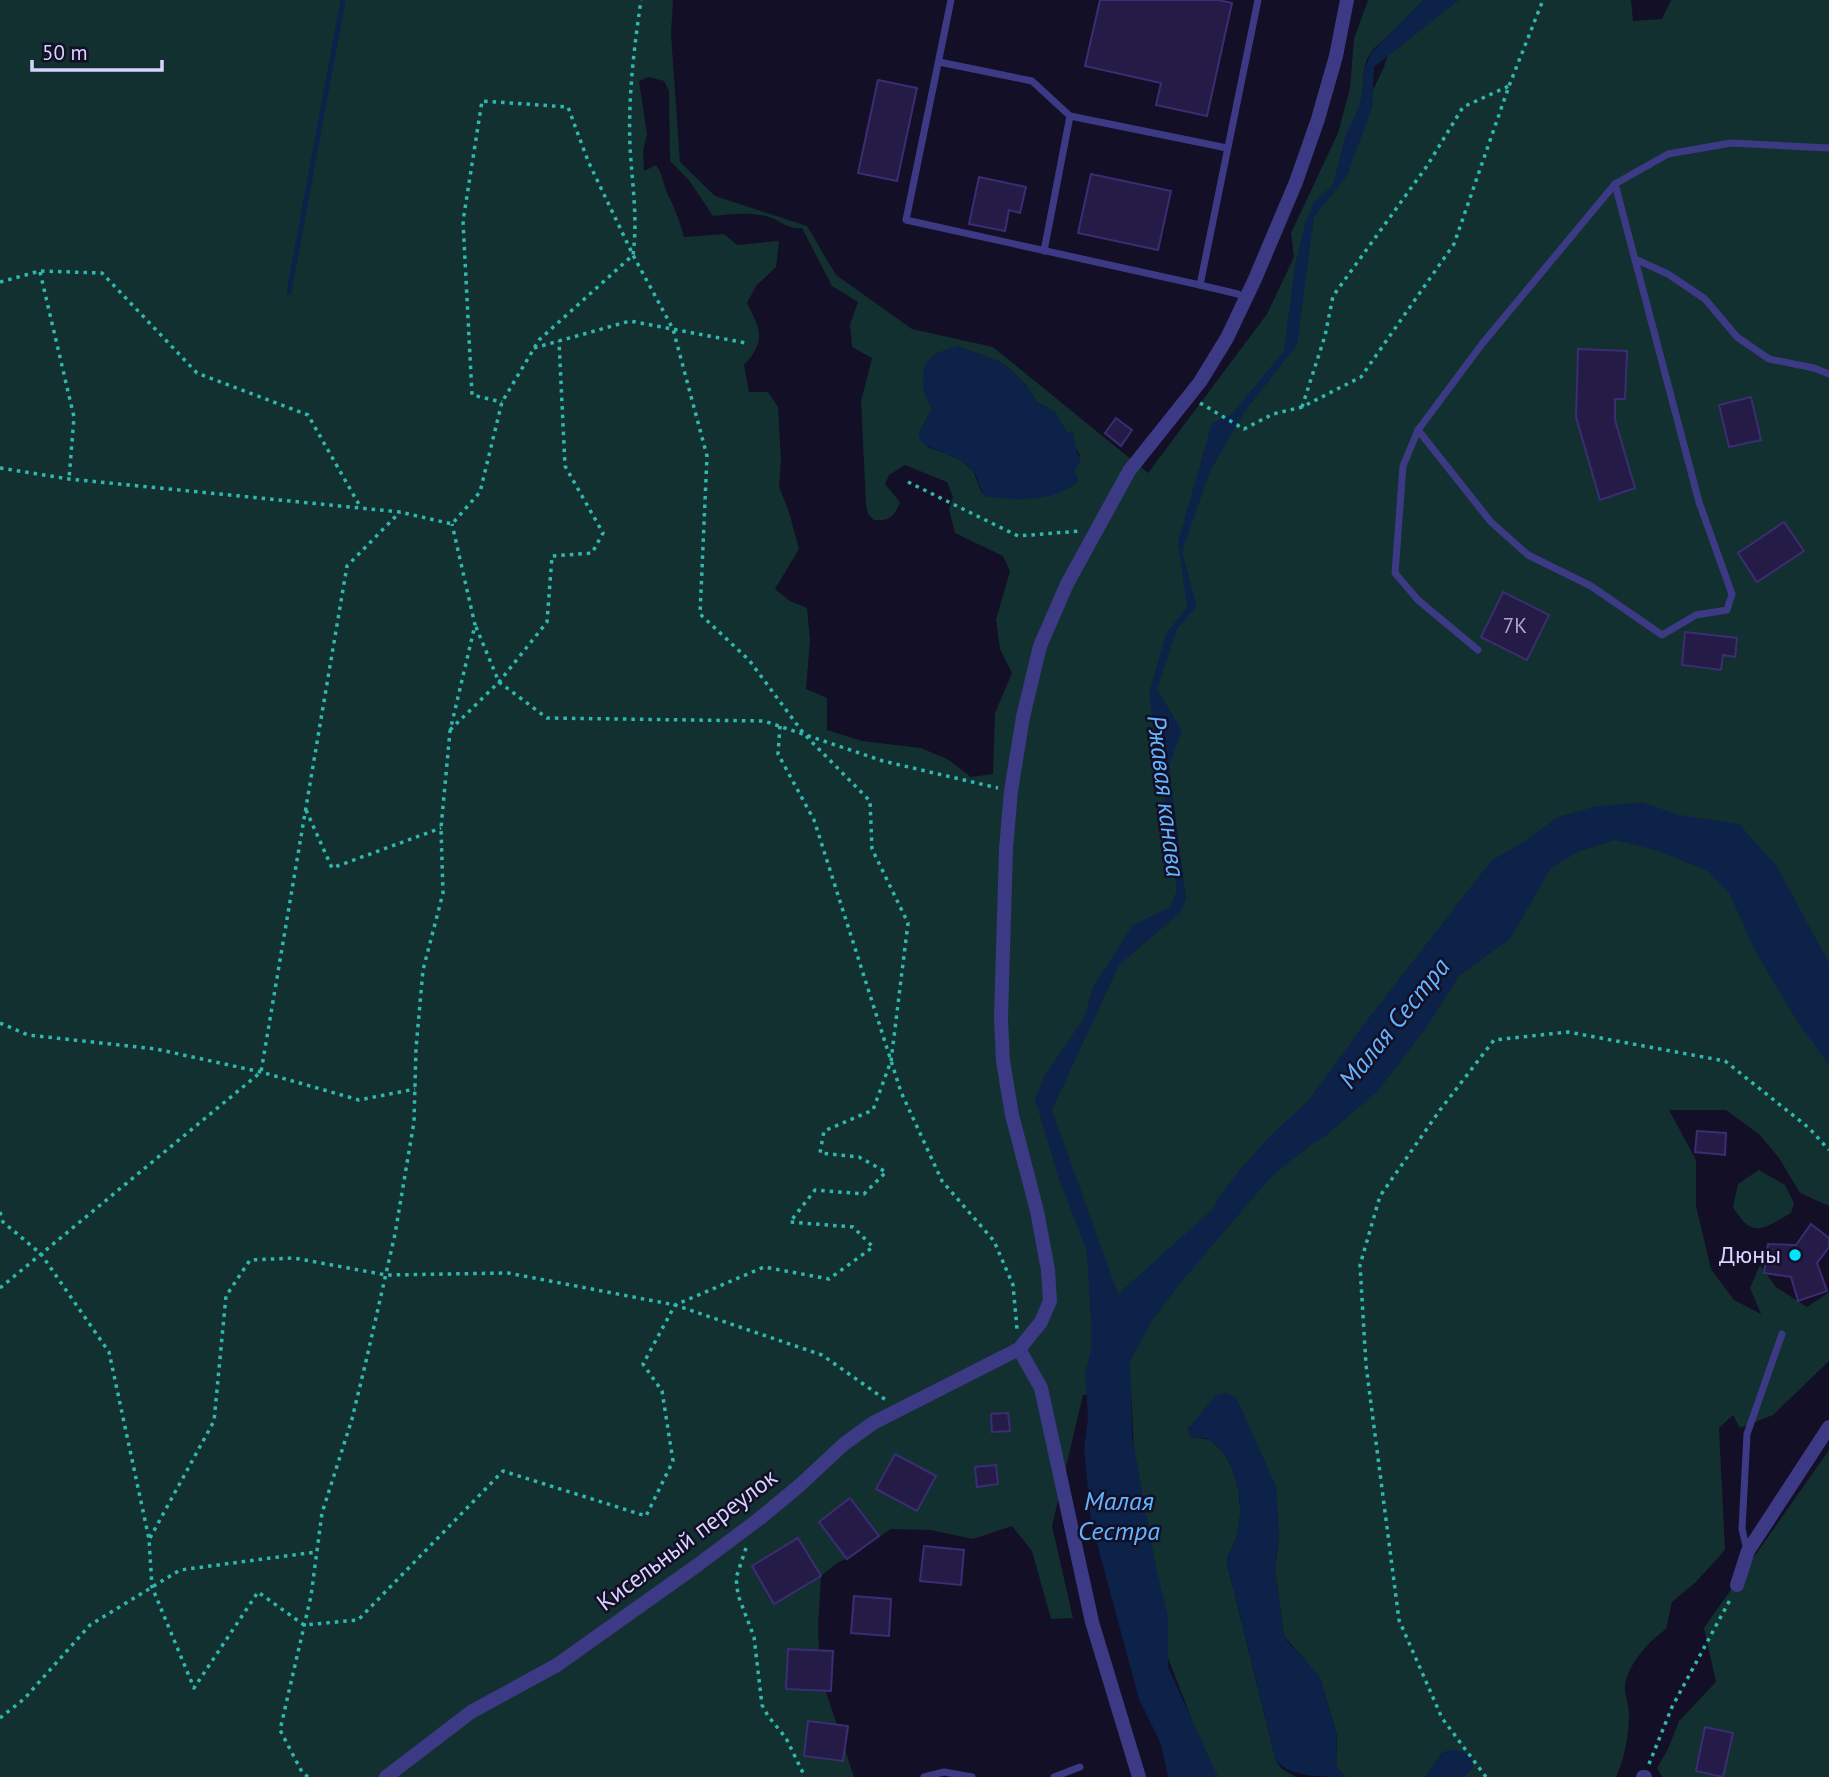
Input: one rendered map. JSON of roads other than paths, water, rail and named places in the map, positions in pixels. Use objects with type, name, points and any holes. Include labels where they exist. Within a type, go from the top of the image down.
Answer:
[{"type":"street","points":[[1139,1777],[1092,1622],[1041,1388],[1019,1349],[1041,1322],[1050,1301],[1048,1270],[1037,1211],[1012,1115],[1003,1061],[1003,900],[1012,791],[1023,717],[1040,646],[1067,584],[1129,471],[1189,396],[1227,338],[1296,182],[1336,56],[1347,0]]},
{"type":"street","name":"Кисельный переулок","points":[[386,1777],[471,1712],[557,1665],[750,1525],[800,1485],[844,1444],[873,1423],[1019,1349]]},
{"type":"street","points":[[1737,1585],[1748,1551],[1829,1427]]},
{"type":"lane","points":[[951,0],[906,220],[1200,285],[1238,294],[1245,299]]},
{"type":"lane","points":[[1200,285],[1258,0]]},
{"type":"lane","points":[[939,62],[1032,81],[1070,116],[1227,148]]},
{"type":"lane","points":[[1044,251],[1070,116]]},
{"type":"lane","points":[[1478,650],[1418,600],[1395,573],[1403,466],[1418,430],[1482,344],[1615,184],[1668,154],[1731,143],[1829,148]]},
{"type":"lane","points":[[1418,430],[1491,522],[1528,555],[1591,586],[1662,635],[1696,615],[1727,610],[1732,594],[1699,502],[1615,184]]},
{"type":"lane","points":[[1634,259],[1668,274],[1705,299],[1737,337],[1769,359],[1814,368],[1829,374]]},
{"type":"lane","points":[[1748,1551],[1742,1529],[1747,1434],[1782,1334]]},
{"type":"lane","points":[[1054,1777],[1080,1767]]},
{"type":"lane","points":[[924,1777],[944,1772],[972,1777]]},
{"type":"water","points":[[1423,0],[1459,0],[1374,67],[1372,107],[1347,176],[1314,217],[1297,345],[1245,411],[1210,471],[1182,552],[1197,606],[1177,629],[1157,689],[1182,731],[1169,765],[1186,898],[1181,912],[1119,965],[1052,1110],[1118,1294],[1213,1209],[1238,1172],[1268,1138],[1308,1101],[1491,861],[1558,817],[1593,807],[1642,802],[1679,815],[1739,824],[1777,867],[1829,963],[1829,1065],[1797,1021],[1754,949],[1730,894],[1706,870],[1655,850],[1615,840],[1577,852],[1551,868],[1510,939],[1459,976],[1428,1025],[1377,1092],[1272,1176],[1182,1281],[1153,1319],[1130,1361],[1132,1436],[1168,1617],[1168,1667],[1218,1777],[1168,1777],[1161,1744],[1139,1699],[1091,1521],[1084,1449],[1088,1418],[1085,1373],[1091,1351],[1087,1252],[1058,1176],[1035,1099],[1045,1075],[1084,1018],[1093,987],[1133,925],[1170,907],[1177,890],[1149,694],[1166,634],[1187,607],[1178,542],[1212,423],[1232,414],[1284,351],[1295,265],[1306,221],[1313,204],[1333,185],[1346,134],[1362,95],[1364,72],[1370,54]]},
{"type":"water","points":[[957,346],[998,361],[1009,368],[1026,385],[1037,402],[1055,412],[1067,432],[1073,431],[1081,461],[1074,471],[1079,481],[1058,493],[1034,499],[985,496],[975,474],[967,465],[920,440],[919,433],[932,409],[924,389],[925,367],[934,355]]},
{"type":"water","points":[[1225,1393],[1236,1397],[1276,1486],[1279,1534],[1275,1570],[1284,1636],[1320,1677],[1337,1736],[1336,1766],[1345,1777],[1298,1773],[1276,1761],[1227,1563],[1239,1526],[1240,1499],[1237,1485],[1228,1459],[1220,1449],[1209,1440],[1190,1436],[1188,1429],[1215,1396]]},
{"type":"water","points":[[1449,1750],[1462,1751],[1472,1758],[1473,1767],[1464,1777],[1425,1777],[1442,1753]]},
{"type":"waterway","points":[[289,292],[343,0]]},
{"type":"place","name":"Дюны","points":[[1795,1255]]},
{"type":"water label","name":"Ржавая канава","points":[[1166,796]]},
{"type":"water label","name":"Малая Сестра","points":[[1394,1023]]},
{"type":"water label","name":"Малая Сестра","points":[[1119,1516]]}]
